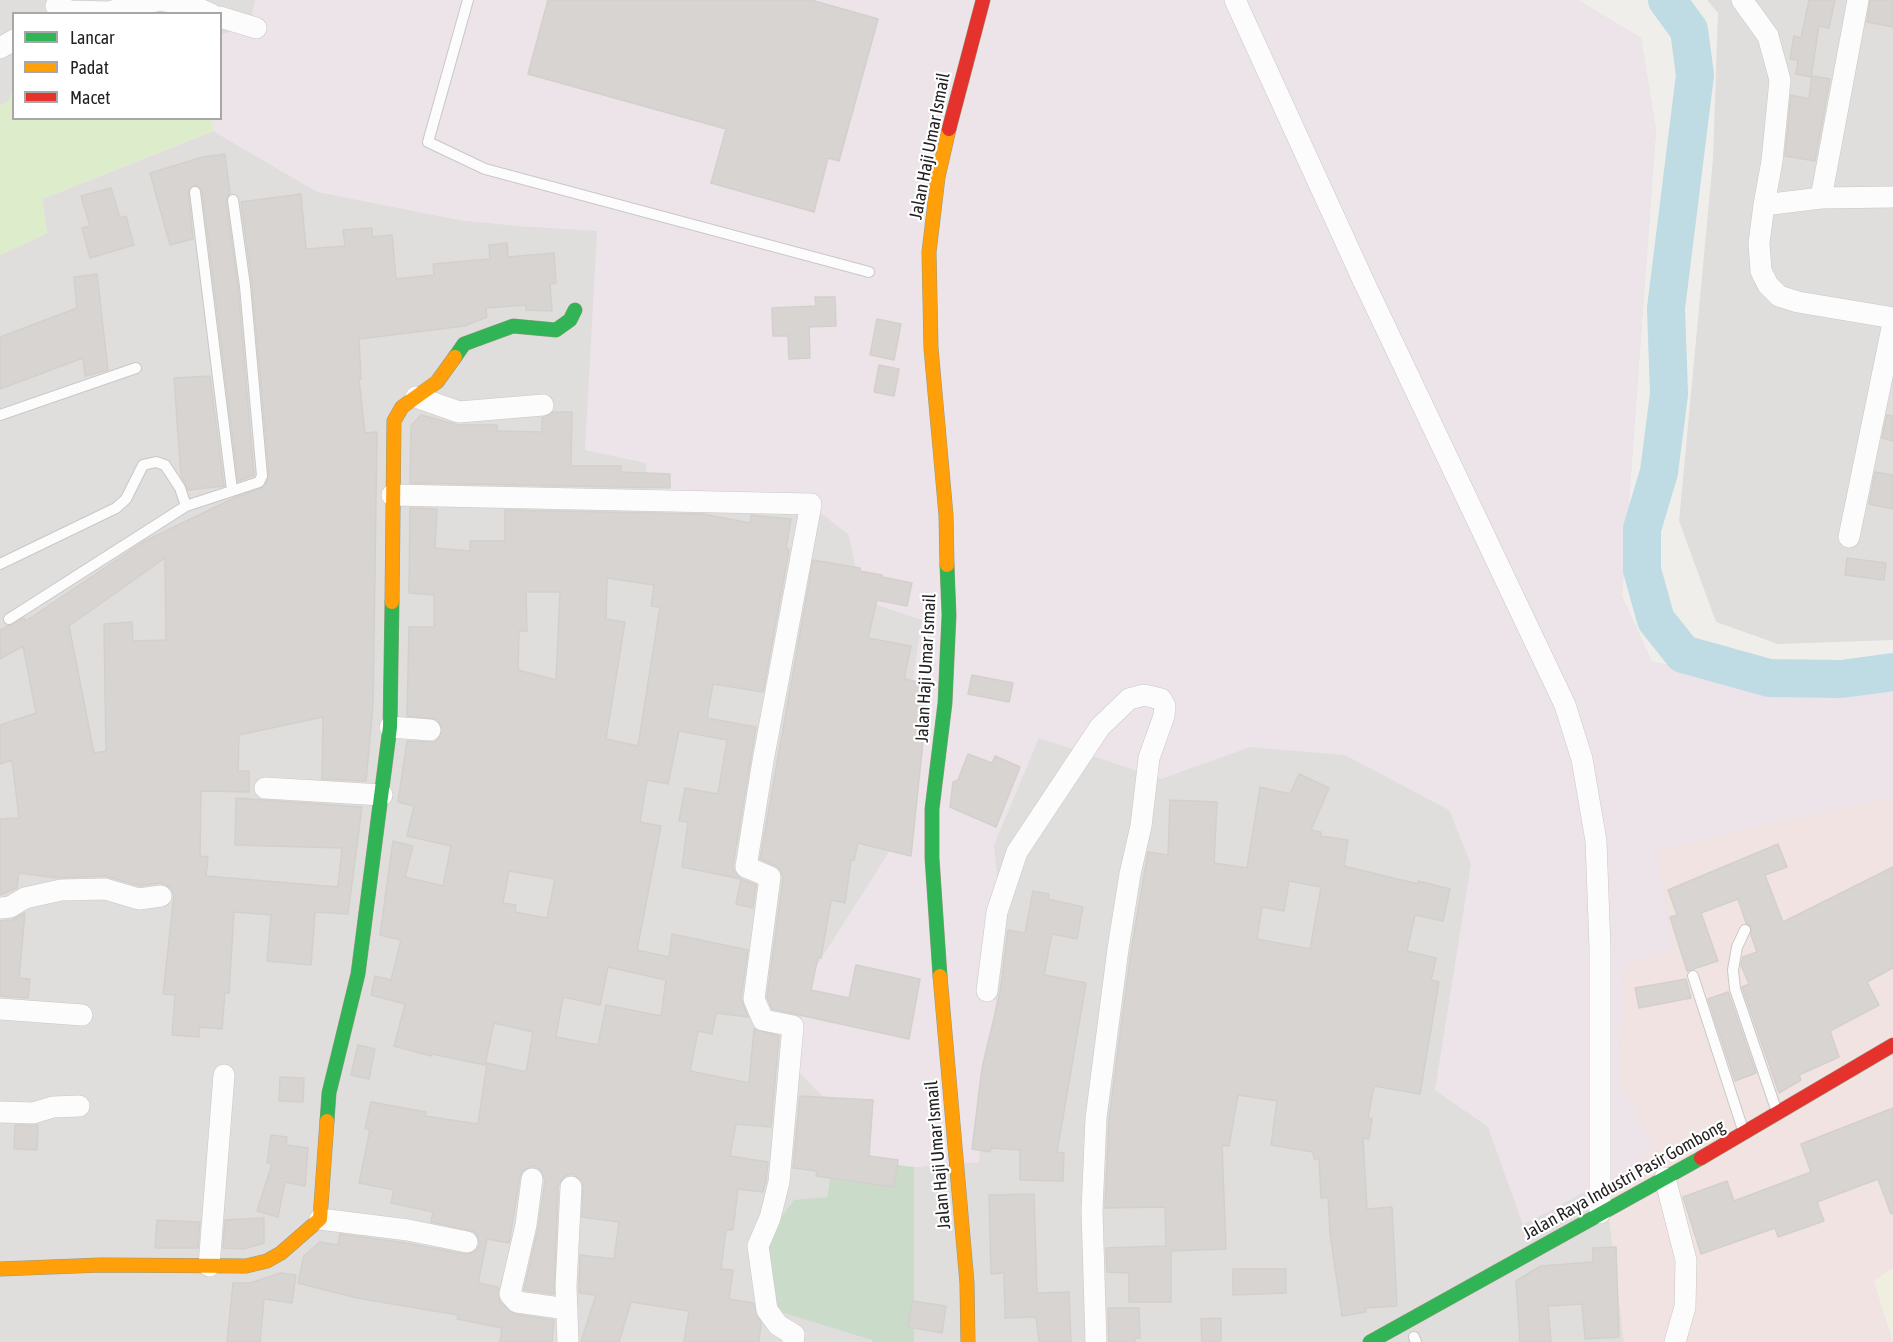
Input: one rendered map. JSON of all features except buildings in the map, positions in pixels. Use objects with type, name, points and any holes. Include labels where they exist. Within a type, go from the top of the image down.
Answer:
[{"type":"main road","name":"Jalan Haji Umar Ismail","points":[[968,1342],[968,1282],[936,935],[932,808],[945,703],[949,615],[946,515],[931,348],[929,252],[938,177],[964,65],[983,0]]},
{"type":"main road","points":[[0,1269],[101,1264],[246,1266],[267,1261],[281,1253],[320,1219],[329,1093],[358,974],[390,727],[394,421],[402,407],[437,382],[460,348],[473,339],[513,326],[556,330],[570,320],[575,310]]},
{"type":"main road","name":"Jalan Raya Industri Pasir Gombong","points":[[1370,1342],[1744,1134],[1893,1045]]},
{"type":"street","points":[[55,7],[70,11],[108,12],[160,0],[195,7],[206,12]]},
{"type":"street","points":[[1235,0],[1363,280],[1565,705],[1582,759],[1597,851],[1600,948],[1600,1213]]},
{"type":"street","points":[[1742,0],[1768,36],[1780,80],[1772,161],[1759,243],[1761,271],[1768,285],[1779,296],[1798,302],[1893,318]]},
{"type":"street","points":[[1821,198],[1858,0]]},
{"type":"street","points":[[222,18],[256,28]]},
{"type":"street","points":[[1764,205],[1821,198],[1893,198]]},
{"type":"street","points":[[1849,537],[1893,323]]},
{"type":"street","points":[[416,397],[459,412],[543,405]]},
{"type":"street","points":[[392,495],[811,504],[763,761],[746,867],[770,877],[754,999],[763,1020],[793,1026],[779,1182],[770,1218],[758,1246],[767,1310],[778,1325],[794,1335],[793,1342]]},
{"type":"street","points":[[987,991],[997,912],[1017,852],[1100,727],[1129,699],[1144,695],[1161,699],[1165,706],[1164,716],[1147,767],[1144,812],[1130,874],[1118,949],[1096,1118],[1092,1211],[1096,1342]]},
{"type":"street","points":[[390,727],[430,730]]},
{"type":"street","points":[[265,788],[382,795]]},
{"type":"street","points":[[0,908],[10,907],[33,896],[61,890],[105,889],[139,899],[161,896]]},
{"type":"street","points":[[0,1009],[82,1015]]},
{"type":"street","points":[[209,1266],[224,1075]]},
{"type":"street","points":[[0,1112],[33,1113],[53,1107],[80,1106]]},
{"type":"street","points":[[1665,1178],[1686,1260],[1685,1307],[1675,1342]]},
{"type":"street","points":[[532,1179],[526,1225],[510,1293],[517,1302],[567,1309]]},
{"type":"street","points":[[568,1342],[571,1187]]},
{"type":"street","points":[[320,1219],[408,1230],[467,1242]]},
{"type":"lane","points":[[468,0],[428,142],[484,169],[869,272]]},
{"type":"lane","points":[[195,192],[232,490]]},
{"type":"lane","points":[[9,619],[186,506],[259,482],[262,476],[245,286],[233,200]]},
{"type":"lane","points":[[0,415],[136,368]]},
{"type":"lane","points":[[0,564],[116,508],[126,499],[143,465],[160,463],[168,468],[186,506]]},
{"type":"lane","points":[[1745,930],[1737,947],[1733,970],[1735,989],[1778,1114]]},
{"type":"lane","points":[[1693,976],[1744,1134]]},
{"type":"shaded area","points":[[0,0],[1578,0],[1641,38],[1656,130],[1622,596],[1652,662],[1767,682],[1893,681],[1893,796],[1886,799],[1551,1209],[1605,1181],[1624,1342],[914,1342],[914,1167],[979,1161],[839,1113],[827,1197],[872,1342],[0,1342],[0,255],[47,233],[42,199],[213,131],[212,120],[222,120],[222,12],[12,12],[12,91],[9,102],[0,105]]},
{"type":"shaded area","points":[[255,0],[1578,0],[1641,38],[1656,130],[1622,596],[1652,662],[1767,682],[1893,681],[1893,796],[1657,850],[1673,949],[1624,965],[1619,1081],[1653,1150],[1605,1181],[1523,1225],[1488,1127],[1435,1090],[1471,864],[1449,810],[1345,755],[1250,747],[1161,779],[1039,738],[994,845],[1003,935],[979,1162],[914,1167],[833,1156],[839,1113],[791,1064],[812,973],[894,844],[894,800],[922,620],[862,600],[849,535],[818,511],[647,490],[646,463],[585,450],[597,231],[459,220],[317,192],[213,131],[212,120],[222,120],[222,35],[250,24]]},
{"type":"shaded area","points":[[1707,0],[1893,0],[1893,640],[1778,644],[1716,622],[1679,521],[1713,159],[1718,13]]},
{"type":"shaded area","points":[[1893,796],[1893,1268],[1874,1281],[1893,1342],[1624,1342],[1605,1181],[1653,1150],[1619,1081],[1624,965],[1673,949],[1657,850]]},
{"type":"green space","points":[[12,90],[12,120],[212,120],[213,131],[42,199],[47,233],[0,255],[0,105],[9,101]]},
{"type":"green space","points":[[833,1156],[914,1167],[914,1342],[872,1342],[872,1340],[771,1309],[765,1239],[794,1200],[827,1197]]},
{"type":"green space","points":[[1893,1268],[1893,1336],[1874,1281]]},
{"type":"waterway","points":[[1667,0],[1689,30],[1695,75],[1666,308],[1669,394],[1659,472],[1642,529],[1642,570],[1656,620],[1683,654],[1769,678],[1841,679],[1893,672]]},
{"type":"traffic: fast","points":[[455,357],[464,344],[513,326],[556,330],[570,320],[575,310]]},
{"type":"traffic: fast","points":[[940,976],[932,858],[932,809],[945,703],[949,615],[947,565]]},
{"type":"traffic: fast","points":[[327,1121],[329,1093],[358,974],[390,727],[392,602]]},
{"type":"traffic: fast","points":[[1370,1342],[1701,1158]]},
{"type":"traffic: slow","points":[[947,565],[946,515],[931,348],[929,252],[938,177],[949,129]]},
{"type":"traffic: slow","points":[[392,602],[394,421],[402,407],[437,382],[455,357]]},
{"type":"traffic: slow","points":[[940,976],[967,1283],[968,1342]]},
{"type":"traffic: slow","points":[[0,1269],[101,1265],[246,1266],[267,1261],[281,1253],[320,1219],[327,1121]]},
{"type":"traffic: jam","points":[[949,129],[983,0]]},
{"type":"traffic: jam","points":[[1701,1158],[1893,1045]]}]
